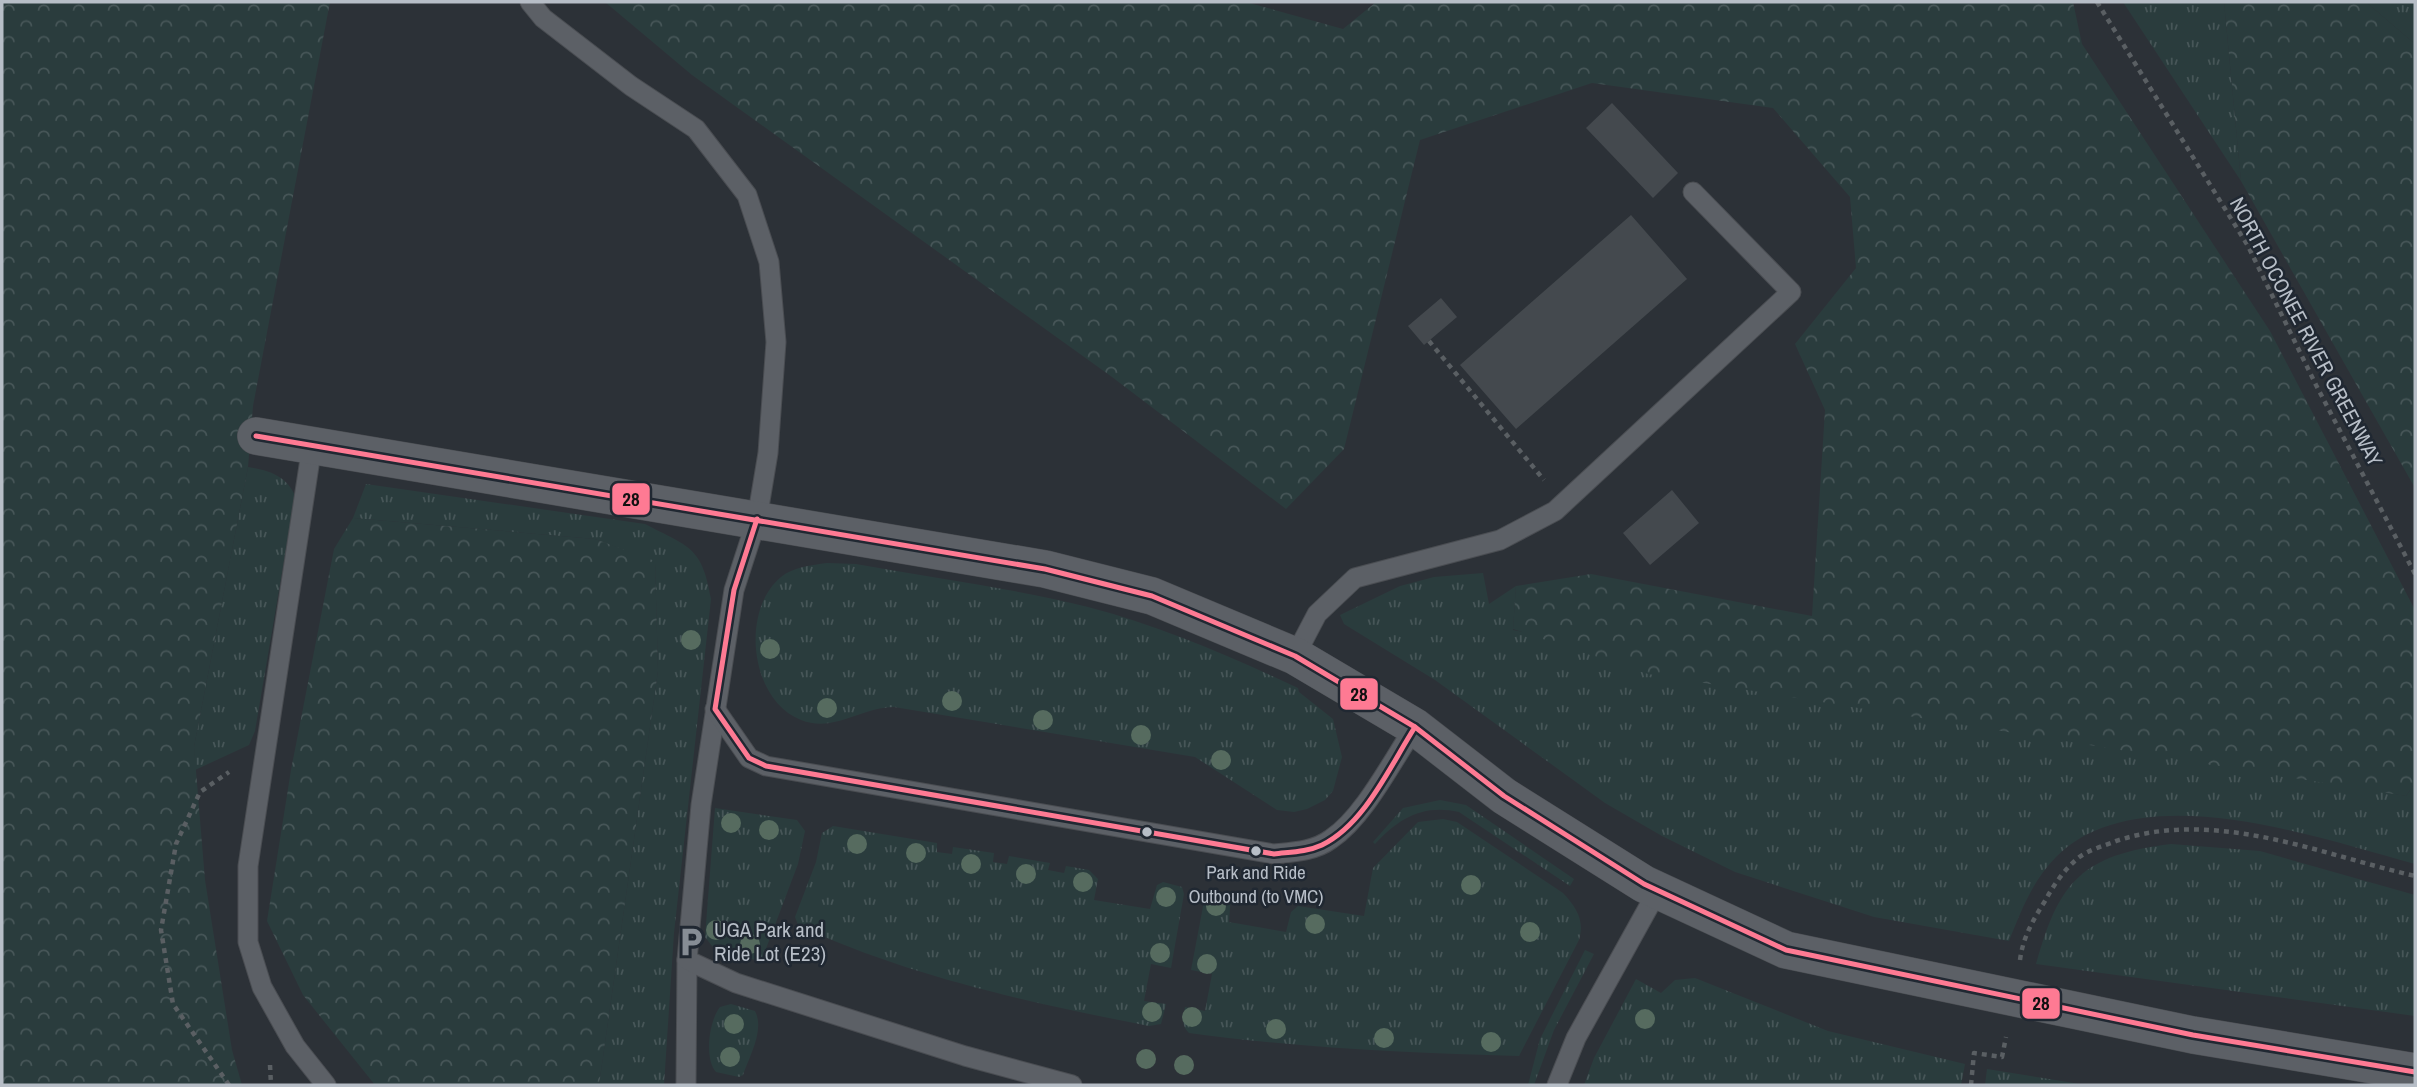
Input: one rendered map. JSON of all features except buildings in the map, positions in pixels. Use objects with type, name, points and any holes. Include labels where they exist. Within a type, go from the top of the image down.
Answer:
[{"type":"street","points":[[256,436],[1045,569],[1152,596],[1295,656],[1415,727],[1504,796],[1658,890],[1786,950],[2193,1035],[2415,1072]]},
{"type":"lane","points":[[530,2],[554,27],[631,86],[696,129],[747,195],[769,262],[776,342],[768,453],[757,519],[734,590],[701,805],[687,960],[686,1085]]},
{"type":"lane","points":[[1295,656],[1317,614],[1355,578],[1500,540],[1555,511],[1791,292],[1693,192]]},
{"type":"lane","points":[[312,446],[248,866],[248,942],[262,987],[295,1046],[326,1085]]},
{"type":"lane","points":[[715,709],[748,758],[766,766],[1275,854],[1307,850],[1338,833],[1352,820],[1415,727]]},
{"type":"lane","points":[[1557,1085],[1576,1038],[1658,890]]},
{"type":"lane","points":[[687,960],[736,983],[965,1056],[1072,1085]]},
{"type":"path","name":"NORTH OCONEE RIVER GREENWAY","points":[[2097,2],[2249,246],[2316,385],[2415,574]]},
{"type":"path","points":[[1429,341],[1547,484]]},
{"type":"path","points":[[229,1085],[173,1004],[161,930],[176,844],[200,792],[267,745]]},
{"type":"path","points":[[2022,947],[2030,925],[2052,888],[2079,857],[2129,837],[2155,831],[2200,830],[2295,842],[2415,876]]},
{"type":"path","points":[[1971,1085],[1975,1054],[2002,1057],[2005,1040]]},
{"type":"green space","points":[[2,2],[330,2],[253,406],[248,467],[194,747],[205,880],[232,1050],[242,1085],[2,1085]]},
{"type":"green space","points":[[605,2],[1246,2],[1343,29],[1376,2],[2073,2],[2082,44],[2270,331],[2415,610],[2415,783],[2406,796],[1648,674],[1513,629],[1516,586],[1591,574],[1812,616],[1825,410],[1795,344],[1856,268],[1850,197],[1773,108],[1592,83],[1420,140],[1344,449],[1286,509],[1112,377],[692,75]]},
{"type":"green space","points":[[2123,2],[2224,2],[2241,181]]},
{"type":"green space","points":[[2224,2],[2366,2],[2415,44],[2415,488],[2241,181]]},
{"type":"green space","points":[[2366,2],[2415,2],[2415,44]]},
{"type":"green space","points":[[248,467],[276,475],[287,483],[295,496],[255,731],[249,745],[195,770],[194,747]]},
{"type":"green space","points":[[366,484],[645,524],[691,550],[703,568],[711,599],[674,933],[664,1085],[599,1085],[658,671],[655,562],[595,539],[353,518]]},
{"type":"green space","points":[[353,518],[595,539],[655,561],[658,671],[599,1085],[375,1085],[303,995],[267,921],[291,770],[334,549]]},
{"type":"green space","points":[[827,563],[856,564],[1088,607],[1169,633],[1247,665],[1298,688],[1299,692],[1333,719],[1342,757],[1333,791],[1325,800],[1307,809],[1294,812],[1277,810],[1195,757],[894,707],[836,722],[813,723],[801,720],[784,710],[761,675],[756,654],[756,632],[760,611],[768,592],[781,577],[797,569]]},
{"type":"green space","points":[[1483,573],[1489,604],[1516,586],[1513,630],[2406,796],[2415,783],[2415,864],[2281,828],[2181,816],[2134,819],[2092,832],[2056,857],[2034,886],[2009,941],[1874,917],[1735,872],[1662,836],[1605,803],[1435,680],[1344,624],[1340,615],[1400,586],[1434,577]]},
{"type":"green space","points":[[1440,800],[1466,805],[1574,879],[1570,886],[1459,812],[1434,810],[1412,815],[1393,827],[1375,844],[1373,842],[1403,808]]},
{"type":"green space","points":[[715,808],[797,820],[805,831],[798,864],[761,962],[712,946],[705,937]]},
{"type":"green space","points":[[1443,819],[1457,822],[1563,893],[1580,920],[1579,940],[1519,1056],[1312,1046],[1189,1033],[1186,1030],[1183,1021],[1185,1007],[1205,1011],[1212,974],[1191,970],[1205,896],[1213,891],[1231,895],[1229,922],[1286,932],[1291,912],[1298,906],[1364,916],[1373,868],[1418,822]]},
{"type":"green space","points":[[833,826],[937,843],[937,852],[952,854],[953,847],[994,853],[993,862],[1007,864],[1009,856],[1050,863],[1048,870],[1064,873],[1066,866],[1089,870],[1098,879],[1094,900],[1150,909],[1157,885],[1163,882],[1182,887],[1184,894],[1171,968],[1151,964],[1144,1001],[1166,1004],[1161,1024],[1149,1026],[970,986],[882,959],[798,925],[795,917],[816,862],[822,833]]},
{"type":"green space","points":[[2171,844],[2260,851],[2415,895],[2415,1016],[2036,964],[2054,911],[2079,877],[2116,856]]},
{"type":"green space","points":[[1585,950],[1594,954],[1554,1030],[1534,1085],[1528,1085],[1540,1039]]},
{"type":"green space","points":[[1695,978],[1828,1031],[1965,1064],[1961,1085],[1584,1085],[1594,1058],[1636,979],[1661,993],[1675,980]]},
{"type":"green space","points":[[731,1004],[755,1011],[758,1018],[755,1043],[743,1075],[739,1077],[716,1072],[709,1049],[716,1013],[720,1007]]},
{"type":"green space","points":[[1987,1069],[2086,1085],[1985,1085]]},
{"type":"transit line","name":"28","points":[[256,436],[1045,569],[1152,596],[1295,656],[1415,727],[1504,796],[1644,884],[1786,950],[2193,1035],[2415,1072]]},
{"type":"transit line","name":"28","points":[[757,519],[734,590],[715,709],[749,758],[766,766],[1274,854],[1316,847],[1337,836],[1364,809],[1415,727]]},
{"type":"place","name":"Park and Ride Outbound (to VMC)","points":[[1256,851]]},
{"type":"place","name":"UGA Park and Ride Lot (E23)","points":[[691,942]]}]
